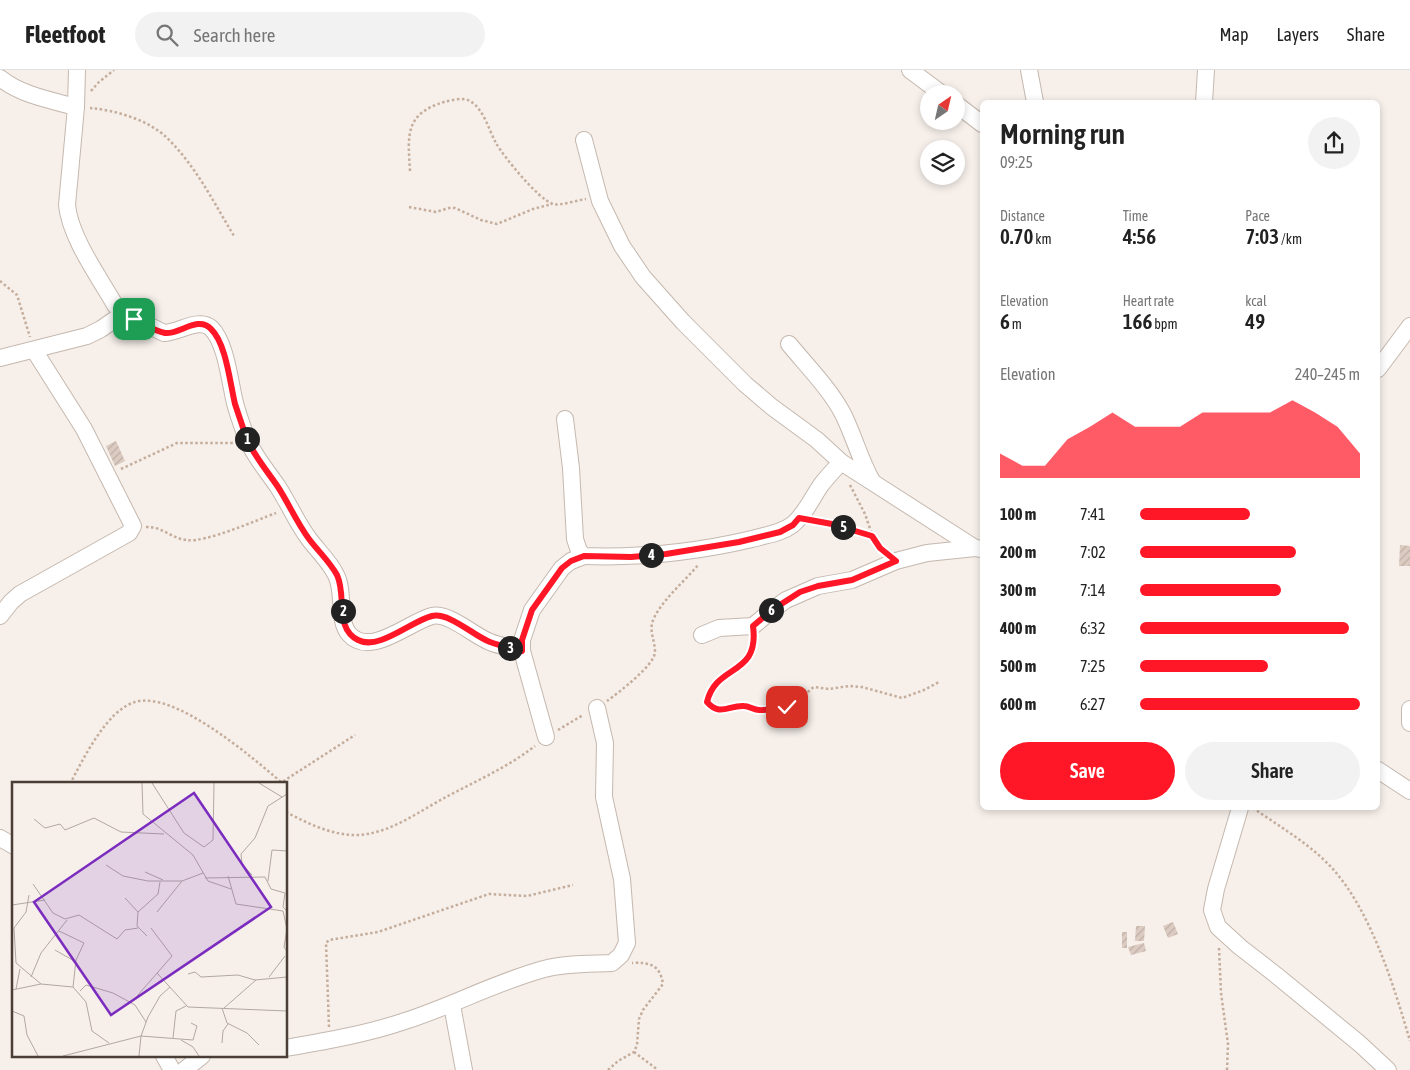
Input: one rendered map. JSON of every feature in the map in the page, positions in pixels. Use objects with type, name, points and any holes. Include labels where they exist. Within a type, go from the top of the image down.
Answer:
[{"type":"street","points":[[77,70],[76,107],[68,190],[68,218],[74,232],[116,305],[124,313],[164,333],[171,333],[193,325],[204,324],[217,336],[248,442],[279,489],[289,508],[336,575],[340,587],[344,624],[349,634],[360,641],[373,642],[392,636],[410,625],[434,616],[448,618],[489,642],[522,651]]},
{"type":"street","points":[[910,70],[930,85]]},
{"type":"street","points":[[1029,70],[1035,100]]},
{"type":"street","points":[[1204,100],[1206,70]]},
{"type":"street","points":[[0,78],[10,86],[26,93],[76,107]]},
{"type":"street","points":[[965,111],[980,122]]},
{"type":"street","points":[[584,140],[600,201],[622,246],[643,277],[683,322],[746,384],[772,407],[817,440],[841,462],[979,549]]},
{"type":"street","points":[[0,358],[87,336],[124,313]]},
{"type":"street","points":[[1380,366],[1410,326]]},
{"type":"street","points":[[789,344],[843,415],[863,464],[874,483]]},
{"type":"street","points":[[2,607],[20,594],[129,533],[133,526],[84,429],[34,350]]},
{"type":"street","points":[[565,419],[571,468],[575,539],[579,551],[584,556]]},
{"type":"street","points":[[546,737],[522,651],[522,640],[532,610],[562,568],[571,561],[584,556],[631,557],[666,554],[780,532],[793,525],[822,483],[841,462]]},
{"type":"street","points":[[702,635],[719,628],[753,626],[772,610],[800,592],[818,586],[852,580],[896,561],[928,553],[979,549]]},
{"type":"street","points":[[288,1048],[330,1041],[403,1022],[546,968],[612,963],[621,955],[626,943],[622,879],[604,798],[606,743],[597,708]]},
{"type":"street","points":[[1410,710],[1410,723]]},
{"type":"street","points":[[1380,771],[1410,791]]},
{"type":"street","points":[[1239,810],[1216,889],[1212,910],[1218,927],[1360,1044],[1388,1070]]},
{"type":"street","points":[[0,838],[12,845]]},
{"type":"street","points":[[452,1005],[464,1070]]},
{"type":"street","points":[[165,1058],[172,1070]]},
{"type":"street","points":[[184,1070],[199,1058]]},
{"type":"path","points":[[76,107],[99,82],[114,70]]},
{"type":"path","points":[[410,171],[408,140],[413,123],[429,107],[451,100],[464,99],[478,108],[506,160],[552,204]]},
{"type":"path","points":[[76,107],[96,108],[128,116],[148,125],[166,137],[189,162],[234,236]]},
{"type":"path","points":[[409,207],[436,212],[455,208],[481,220],[497,224],[533,209],[552,204],[558,205],[585,199],[600,201]]},
{"type":"path","points":[[0,281],[17,295],[34,350]]},
{"type":"path","points":[[108,475],[177,443],[248,442]]},
{"type":"path","points":[[841,462],[851,488],[865,514],[872,536],[880,548],[896,561]]},
{"type":"path","points":[[133,526],[159,528],[188,541],[226,532],[289,508]]},
{"type":"path","points":[[799,518],[832,524],[872,536]]},
{"type":"path","points":[[288,813],[321,829],[340,834],[356,835],[377,832],[404,820],[517,760],[546,737],[612,698],[653,661],[655,650],[651,629],[654,619],[667,600],[714,546]]},
{"type":"path","points":[[753,626],[754,637],[751,655],[744,663],[712,686],[707,702],[711,707],[723,710],[746,705],[762,711],[787,707],[797,703],[804,694],[814,687],[829,689],[848,686],[862,687],[902,698],[917,694],[939,682]]},
{"type":"path","points":[[71,782],[101,731],[118,712],[134,702],[150,700],[166,704],[194,718],[258,762],[279,782]]},
{"type":"path","points":[[282,782],[355,735]]},
{"type":"path","points":[[1256,810],[1309,848],[1331,867],[1350,890],[1377,945],[1410,1041]]},
{"type":"path","points":[[330,1041],[326,943],[329,940],[378,932],[489,894],[527,896],[573,885]]},
{"type":"path","points":[[1218,927],[1221,993],[1228,1044],[1227,1070]]},
{"type":"path","points":[[608,1070],[618,1061],[634,1052],[637,1046],[639,1019],[643,1010],[663,984],[662,976],[656,968],[645,962],[612,963]]},
{"type":"path","points":[[634,1052],[658,1070]]},
{"type":"building","points":[[116,441],[125,461],[115,466],[106,446]]},
{"type":"building","points":[[1400,545],[1410,546],[1410,566],[1399,566]]},
{"type":"building","points":[[1173,922],[1178,934],[1168,938],[1163,926]]},
{"type":"building","points":[[1136,926],[1145,926],[1144,941],[1135,941]]},
{"type":"building","points":[[1122,932],[1127,932],[1127,948],[1122,948]]},
{"type":"building","points":[[1144,943],[1146,951],[1131,955],[1128,947]]},
{"type":"route","points":[[134,319],[164,333],[171,333],[193,325],[204,324],[217,336],[248,442],[279,489],[289,508],[336,575],[340,587],[344,624],[349,634],[360,641],[373,642],[392,636],[410,625],[434,616],[448,618],[489,642],[522,651],[522,640],[532,610],[562,568],[571,561],[584,556],[631,557],[666,554],[739,542],[780,532],[793,525],[799,518],[813,519],[872,536],[880,548],[896,561],[852,580],[818,586],[800,592],[772,610],[753,626],[754,648],[751,655],[744,663],[712,686],[707,702],[711,707],[723,710],[746,705],[762,711],[787,707]]}]
